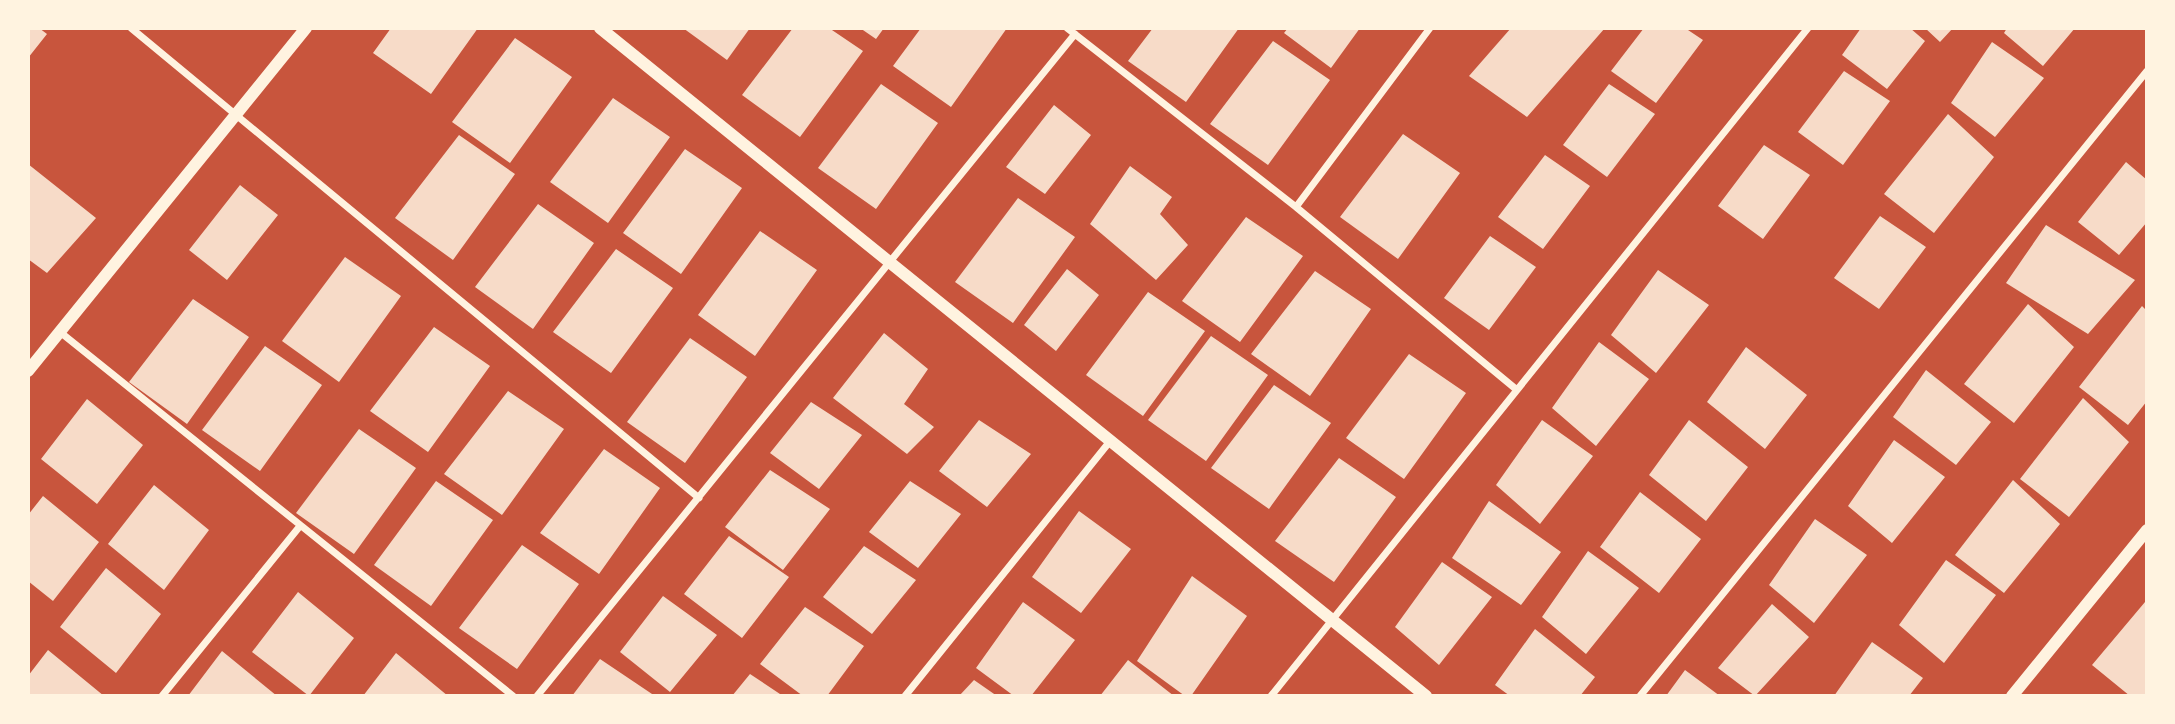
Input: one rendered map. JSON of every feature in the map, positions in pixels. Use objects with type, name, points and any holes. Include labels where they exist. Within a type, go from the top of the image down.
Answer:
[{"type":"street","points":[[131,28],[699,498]]},
{"type":"street","points":[[28,371],[306,28]]},
{"type":"street","points":[[600,28],[1426,696]]},
{"type":"street","points":[[1067,28],[1296,207],[1517,390]]},
{"type":"street","points":[[1296,207],[1430,28]]},
{"type":"street","points":[[1271,696],[1808,28]]},
{"type":"street","points":[[537,696],[1075,34]]},
{"type":"street","points":[[1640,696],[2147,71]]},
{"type":"street","points":[[60,332],[513,696]]},
{"type":"street","points":[[905,696],[1111,440]]},
{"type":"street","points":[[162,696],[300,526]]},
{"type":"street","points":[[2012,696],[2147,530]]},
{"type":"building","points":[[28,28],[39,28],[47,34],[28,58]]},
{"type":"building","points":[[391,28],[478,28],[431,94],[373,53]]},
{"type":"building","points":[[683,28],[750,28],[727,60]]},
{"type":"building","points":[[793,28],[829,28],[863,51],[800,137],[742,95]]},
{"type":"building","points":[[860,28],[884,28],[876,39]]},
{"type":"building","points":[[921,28],[1007,28],[951,107],[893,66]]},
{"type":"building","points":[[1153,28],[1239,28],[1186,102],[1128,61]]},
{"type":"building","points":[[1288,28],[1360,28],[1331,68],[1284,33]]},
{"type":"building","points":[[1511,28],[1605,28],[1527,117],[1469,76]]},
{"type":"building","points":[[1644,28],[1685,28],[1703,40],[1656,103],[1611,71]]},
{"type":"building","points":[[1861,28],[1910,28],[1925,41],[1887,89],[1842,55]]},
{"type":"building","points":[[1925,28],[1953,28],[1940,42]]},
{"type":"building","points":[[2007,28],[2075,28],[2043,66],[2004,33]]},
{"type":"building","points":[[515,38],[572,77],[510,163],[452,122]]},
{"type":"building","points":[[1273,41],[1330,80],[1268,165],[1210,124]]},
{"type":"building","points":[[1992,42],[2044,78],[1995,137],[1951,103]]},
{"type":"building","points":[[1844,71],[1890,101],[1843,165],[1798,132]]},
{"type":"building","points":[[881,84],[938,123],[876,209],[818,168]]},
{"type":"building","points":[[1609,84],[1655,114],[1607,177],[1563,145]]},
{"type":"building","points":[[613,98],[670,137],[608,223],[550,182]]},
{"type":"building","points":[[1054,105],[1091,135],[1045,194],[1006,167]]},
{"type":"building","points":[[1948,114],[1994,157],[1934,233],[1884,194]]},
{"type":"building","points":[[1403,134],[1460,173],[1398,259],[1340,217]]},
{"type":"building","points":[[459,135],[515,174],[453,260],[395,218]]},
{"type":"building","points":[[1764,145],[1810,175],[1763,239],[1718,206]]},
{"type":"building","points":[[685,149],[742,188],[681,274],[623,233]]},
{"type":"building","points":[[1545,155],[1590,186],[1543,249],[1498,217]]},
{"type":"building","points":[[2126,162],[2147,180],[2147,222],[2119,255],[2078,222]]},
{"type":"building","points":[[28,164],[96,218],[47,273],[28,259]]},
{"type":"building","points":[[1130,166],[1172,197],[1160,214],[1188,245],[1156,280],[1090,224]]},
{"type":"building","points":[[240,185],[278,215],[227,280],[189,250]]},
{"type":"building","points":[[1018,198],[1075,237],[1013,323],[955,282]]},
{"type":"building","points":[[538,204],[594,243],[533,329],[475,287]]},
{"type":"building","points":[[1880,216],[1926,247],[1879,309],[1834,278]]},
{"type":"building","points":[[1246,217],[1303,256],[1240,342],[1182,301]]},
{"type":"building","points":[[2046,225],[2135,280],[2088,334],[2006,283]]},
{"type":"building","points":[[760,231],[817,270],[755,356],[698,315]]},
{"type":"building","points":[[1490,236],[1536,267],[1489,330],[1444,298]]},
{"type":"building","points":[[616,249],[673,288],[611,373],[553,332]]},
{"type":"building","points":[[345,257],[401,296],[339,382],[282,341]]},
{"type":"building","points":[[1067,269],[1099,295],[1056,351],[1024,325]]},
{"type":"building","points":[[1658,270],[1709,305],[1656,373],[1611,335]]},
{"type":"building","points":[[1315,271],[1371,309],[1310,396],[1251,354]]},
{"type":"building","points":[[1148,292],[1205,331],[1143,416],[1086,375]]},
{"type":"building","points":[[193,299],[249,337],[187,424],[129,382]]},
{"type":"building","points":[[2028,304],[2074,347],[2014,423],[1964,384]]},
{"type":"building","points":[[2142,306],[2147,311],[2147,401],[2128,425],[2079,387]]},
{"type":"building","points":[[434,327],[490,366],[428,452],[370,411]]},
{"type":"building","points":[[884,333],[928,369],[904,404],[934,427],[907,454],[833,398]]},
{"type":"building","points":[[1211,336],[1268,375],[1206,461],[1148,420]]},
{"type":"building","points":[[690,338],[747,377],[685,463],[627,422]]},
{"type":"building","points":[[1599,342],[1649,379],[1596,446],[1552,408]]},
{"type":"building","points":[[265,346],[322,385],[260,471],[202,430]]},
{"type":"building","points":[[1746,347],[1807,395],[1765,449],[1707,402]]},
{"type":"building","points":[[1409,354],[1466,393],[1404,479],[1346,438]]},
{"type":"building","points":[[1926,370],[1991,422],[1956,465],[1893,417]]},
{"type":"building","points":[[1274,385],[1331,423],[1269,509],[1211,468]]},
{"type":"building","points":[[508,391],[564,429],[502,515],[444,474]]},
{"type":"building","points":[[2083,398],[2129,442],[2069,517],[2020,479]]},
{"type":"building","points":[[87,399],[143,445],[97,504],[41,459]]},
{"type":"building","points":[[811,402],[862,435],[819,489],[770,453]]},
{"type":"building","points":[[979,420],[1031,454],[987,507],[939,471]]},
{"type":"building","points":[[1542,420],[1593,456],[1540,524],[1496,485]]},
{"type":"building","points":[[1689,420],[1748,467],[1706,521],[1649,475]]},
{"type":"building","points":[[359,429],[416,468],[354,554],[296,513]]},
{"type":"building","points":[[1894,440],[1945,477],[1892,543],[1848,506]]},
{"type":"building","points":[[604,449],[660,488],[599,574],[540,533]]},
{"type":"building","points":[[1339,458],[1396,497],[1334,582],[1275,541]]},
{"type":"building","points":[[770,470],[830,509],[783,570],[725,527]]},
{"type":"building","points":[[2013,480],[2060,524],[2004,593],[1955,555]]},
{"type":"building","points":[[436,481],[493,520],[431,606],[374,565]]},
{"type":"building","points":[[910,481],[961,514],[918,568],[869,532]]},
{"type":"building","points":[[154,485],[209,530],[164,590],[108,544]]},
{"type":"building","points":[[1640,492],[1701,539],[1659,593],[1600,547]]},
{"type":"building","points":[[43,496],[99,542],[53,601],[28,581],[28,515]]},
{"type":"building","points":[[1489,501],[1561,552],[1521,605],[1452,558]]},
{"type":"building","points":[[1079,511],[1131,549],[1081,613],[1032,577]]},
{"type":"building","points":[[1815,519],[1867,555],[1814,623],[1769,585]]},
{"type":"building","points":[[729,536],[789,577],[742,638],[684,594]]},
{"type":"building","points":[[522,545],[579,584],[517,669],[459,628]]},
{"type":"building","points":[[864,546],[916,580],[872,634],[823,597]]},
{"type":"building","points":[[1588,551],[1639,588],[1586,654],[1542,617]]},
{"type":"building","points":[[1946,560],[1996,595],[1944,663],[1899,625]]},
{"type":"building","points":[[1442,562],[1492,597],[1439,665],[1395,627]]},
{"type":"building","points":[[106,568],[161,614],[116,673],[60,627]]},
{"type":"building","points":[[1192,576],[1247,616],[1191,696],[1185,696],[1137,661]]},
{"type":"building","points":[[298,592],[354,638],[309,696],[252,652]]},
{"type":"building","points":[[663,596],[717,635],[670,692],[620,652]]},
{"type":"building","points":[[1023,602],[1075,640],[1031,696],[1014,696],[976,668]]},
{"type":"building","points":[[2145,602],[2147,696],[2130,696],[2092,665]]},
{"type":"building","points":[[1772,604],[1809,637],[1755,696],[1718,668]]},
{"type":"building","points":[[805,607],[864,646],[827,696],[803,696],[760,664]]},
{"type":"building","points":[[1535,629],[1595,677],[1580,696],[1510,696],[1495,685]]},
{"type":"building","points":[[1872,642],[1923,678],[1909,696],[1834,696]]},
{"type":"building","points":[[48,650],[104,696],[28,696],[28,676]]},
{"type":"building","points":[[222,651],[277,696],[188,696]]},
{"type":"building","points":[[396,653],[448,696],[363,696]]},
{"type":"building","points":[[600,659],[655,696],[572,696]]},
{"type":"building","points":[[1128,660],[1174,696],[1100,696]]},
{"type":"building","points":[[1685,670],[1720,696],[1666,696]]},
{"type":"building","points":[[750,674],[783,696],[732,696]]},
{"type":"building","points":[[974,680],[997,696],[959,696]]}]
